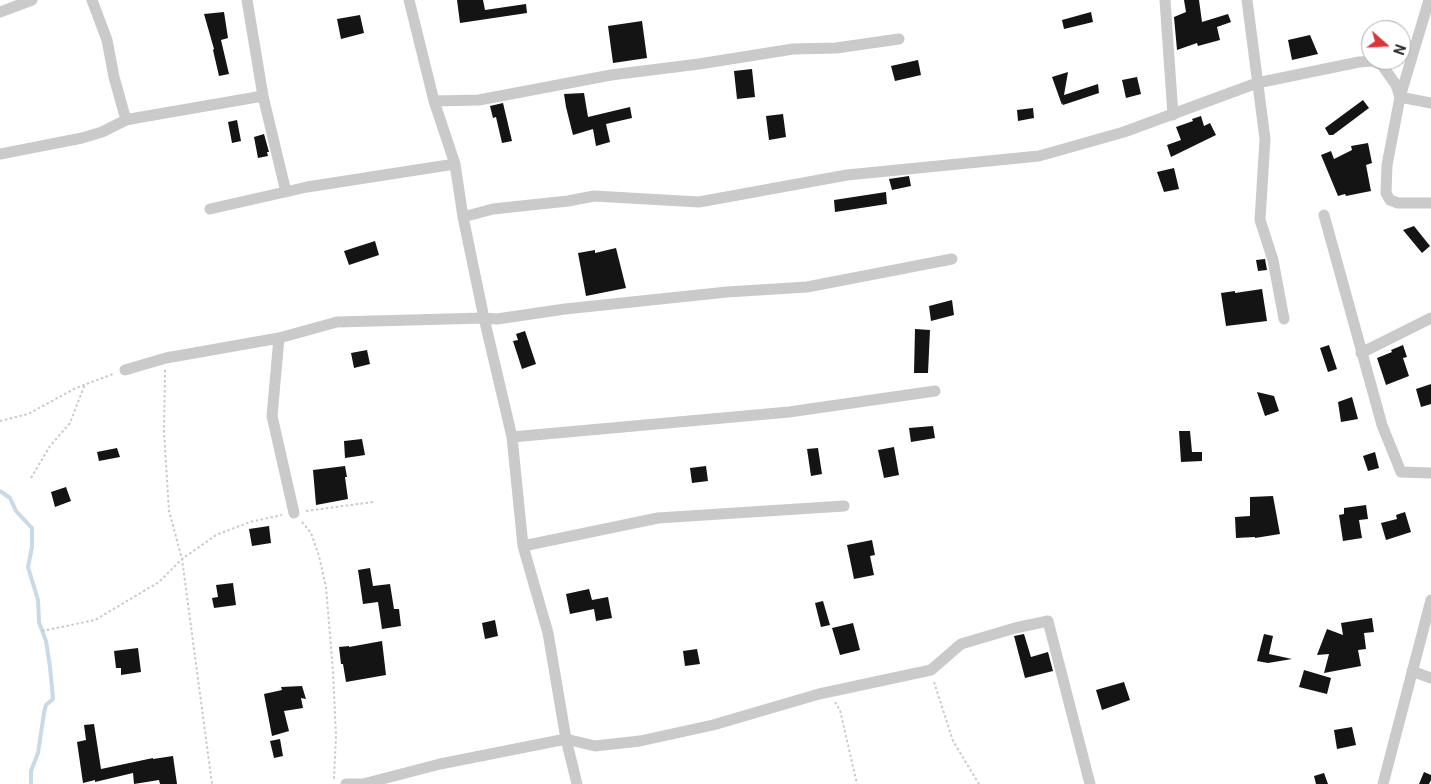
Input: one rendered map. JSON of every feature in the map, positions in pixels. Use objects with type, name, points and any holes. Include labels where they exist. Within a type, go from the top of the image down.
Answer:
[{"type":"street","points":[[0,12],[32,0]]},
{"type":"street","points":[[92,0],[107,40],[114,77],[126,120]]},
{"type":"street","points":[[247,0],[263,96],[286,192]]},
{"type":"street","points":[[410,0],[434,101],[455,164],[463,217],[484,318],[512,437],[523,546],[548,633],[566,739],[577,784]]},
{"type":"street","points":[[1165,0],[1173,115]]},
{"type":"street","points":[[1247,0],[1265,139],[1260,220],[1273,260],[1284,319]]},
{"type":"street","points":[[1429,0],[1400,97],[1388,165],[1386,193],[1390,200],[1398,203],[1431,203]]},
{"type":"street","points":[[434,101],[478,100],[611,75],[699,64],[792,49],[836,48],[899,39]]},
{"type":"street","points":[[463,217],[492,209],[568,201],[594,196],[699,202],[847,175],[1040,156],[1124,132],[1258,83],[1372,60],[1382,65],[1396,85],[1400,97]]},
{"type":"street","points":[[0,154],[82,138],[102,132],[126,120],[263,96]]},
{"type":"street","points":[[1400,97],[1431,103]]},
{"type":"street","points":[[210,209],[286,192],[455,164]]},
{"type":"street","points":[[1324,215],[1382,425],[1401,472],[1431,473]]},
{"type":"street","points":[[125,370],[166,358],[279,338],[337,322],[498,319],[565,309],[718,293],[807,287],[952,259]]},
{"type":"street","points":[[1361,353],[1431,318]]},
{"type":"street","points":[[279,338],[272,416],[294,512]]},
{"type":"street","points":[[512,437],[789,412],[935,391]]},
{"type":"street","points":[[523,546],[658,518],[844,506]]},
{"type":"street","points":[[1383,784],[1431,600]]},
{"type":"street","points":[[346,784],[363,784],[440,764],[566,739],[595,746],[640,742],[713,724],[819,694],[931,670],[961,644],[1015,628],[1048,622],[1090,784]]},
{"type":"street","points":[[1412,671],[1431,678]]},
{"type":"path","points":[[166,358],[164,432],[169,511],[182,559],[212,784]]},
{"type":"path","points":[[0,421],[28,414],[76,388],[125,370]]},
{"type":"path","points":[[31,478],[50,446],[70,423],[86,384]]},
{"type":"path","points":[[42,631],[95,620],[159,582],[182,559],[216,535],[250,522],[294,512],[373,502]]},
{"type":"path","points":[[294,512],[311,533],[319,556],[326,587],[332,640],[336,736],[334,784]]},
{"type":"path","points":[[931,670],[953,741],[979,784]]},
{"type":"path","points":[[819,694],[835,702],[840,710],[857,784]]},
{"type":"building","points":[[457,0],[483,0],[485,10],[526,4],[527,13],[460,23]]},
{"type":"building","points":[[1184,0],[1199,0],[1202,22],[1228,14],[1231,22],[1217,27],[1220,40],[1198,46],[1197,43],[1177,50],[1174,17],[1186,12]]},
{"type":"building","points":[[224,12],[228,38],[221,40],[229,74],[219,76],[204,14]]},
{"type":"building","points":[[1091,12],[1093,22],[1064,29],[1062,20]]},
{"type":"building","points":[[360,15],[364,33],[341,39],[337,19]]},
{"type":"building","points":[[642,21],[647,58],[613,63],[608,26]]},
{"type":"building","points":[[1310,35],[1318,54],[1292,60],[1288,40]]},
{"type":"building","points":[[918,60],[921,75],[895,81],[891,66]]},
{"type":"building","points":[[752,69],[755,97],[737,99],[734,71]]},
{"type":"building","points":[[1068,72],[1064,95],[1098,84],[1099,93],[1063,105],[1063,103],[1062,105],[1052,77]]},
{"type":"building","points":[[1137,77],[1141,94],[1126,98],[1122,80]]},
{"type":"building","points":[[584,93],[588,117],[630,107],[632,118],[606,124],[610,142],[596,146],[593,129],[573,135],[564,94]]},
{"type":"building","points":[[1363,100],[1369,108],[1333,135],[1329,135],[1325,128]]},
{"type":"building","points":[[503,103],[512,141],[502,143],[496,117],[493,118],[490,106]]},
{"type":"building","points":[[1033,108],[1034,118],[1018,121],[1017,110]]},
{"type":"building","points":[[783,114],[786,137],[769,140],[766,116]]},
{"type":"building","points":[[1201,116],[1204,126],[1210,123],[1216,135],[1171,157],[1167,145],[1181,140],[1176,127]]},
{"type":"building","points":[[237,120],[241,141],[232,143],[228,122]]},
{"type":"building","points":[[264,134],[269,152],[267,152],[268,156],[258,158],[254,137]]},
{"type":"building","points":[[1368,143],[1372,163],[1366,165],[1371,191],[1338,196],[1321,155],[1331,151],[1334,159],[1352,150],[1351,146]]},
{"type":"building","points":[[1174,168],[1179,189],[1164,192],[1157,172]]},
{"type":"building","points":[[909,176],[911,186],[892,190],[889,179]]},
{"type":"building","points":[[886,192],[887,204],[835,212],[834,200]]},
{"type":"building","points":[[1414,226],[1430,246],[1422,253],[1403,230]]},
{"type":"building","points":[[375,241],[379,255],[349,265],[344,251]]},
{"type":"building","points":[[616,248],[626,288],[586,296],[578,253],[595,250],[595,253]]},
{"type":"building","points":[[1265,259],[1267,270],[1258,271],[1256,260]]},
{"type":"building","points":[[1262,289],[1267,321],[1226,326],[1221,293]]},
{"type":"building","points":[[952,300],[954,315],[931,321],[929,306]]},
{"type":"building","points":[[915,329],[930,330],[928,373],[914,373]]},
{"type":"building","points":[[525,331],[536,364],[522,369],[513,341],[518,340],[516,334]]},
{"type":"building","points":[[1329,345],[1337,369],[1328,372],[1320,348]]},
{"type":"building","points":[[1403,345],[1407,357],[1403,358],[1409,376],[1386,385],[1377,358]]},
{"type":"building","points":[[367,350],[370,364],[354,368],[351,353]]},
{"type":"building","points":[[1431,384],[1431,404],[1421,407],[1416,389]]},
{"type":"building","points":[[1257,392],[1274,396],[1279,411],[1265,416]]},
{"type":"building","points":[[1352,397],[1358,419],[1341,422],[1338,402]]},
{"type":"building","points":[[933,426],[935,438],[911,442],[909,428]]},
{"type":"building","points":[[1179,431],[1190,431],[1192,452],[1202,452],[1202,461],[1181,462]]},
{"type":"building","points":[[362,439],[365,455],[345,458],[344,441]]},
{"type":"building","points":[[894,447],[899,475],[884,478],[878,450]]},
{"type":"building","points":[[117,448],[120,457],[99,461],[97,452]]},
{"type":"building","points":[[818,448],[822,474],[811,476],[807,449]]},
{"type":"building","points":[[1375,452],[1379,468],[1368,471],[1363,456]]},
{"type":"building","points":[[345,466],[348,499],[316,505],[313,470]]},
{"type":"building","points":[[706,466],[708,481],[692,483],[690,468]]},
{"type":"building","points":[[66,487],[71,501],[55,507],[51,492]]},
{"type":"building","points":[[1273,496],[1280,534],[1255,538],[1236,538],[1235,517],[1250,516],[1250,497]]},
{"type":"building","points":[[1366,505],[1368,519],[1359,520],[1362,538],[1343,541],[1339,515],[1344,514],[1344,508]]},
{"type":"building","points":[[1405,512],[1411,532],[1386,540],[1381,523],[1397,519],[1396,515]]},
{"type":"building","points":[[269,526],[271,543],[252,546],[249,529]]},
{"type":"building","points":[[872,540],[875,555],[870,556],[874,575],[854,579],[847,545]]},
{"type":"building","points":[[370,568],[373,586],[390,584],[394,609],[399,609],[401,626],[382,629],[378,602],[363,604],[358,570]]},
{"type":"building","points":[[233,583],[236,605],[214,608],[212,598],[218,597],[216,585]]},
{"type":"building","points":[[589,589],[592,600],[608,597],[612,618],[596,621],[594,609],[570,614],[566,594]]},
{"type":"building","points":[[823,601],[830,625],[821,627],[815,603]]},
{"type":"building","points":[[1372,618],[1374,632],[1364,633],[1366,649],[1358,650],[1361,666],[1324,673],[1329,654],[1317,655],[1327,629],[1343,635],[1341,623]]},
{"type":"building","points":[[495,620],[498,636],[485,639],[482,623]]},
{"type":"building","points":[[853,623],[860,650],[840,655],[832,628]]},
{"type":"building","points":[[1024,634],[1031,657],[1048,652],[1053,671],[1025,678],[1014,636]]},
{"type":"building","points":[[1264,634],[1273,636],[1269,654],[1292,659],[1268,663],[1257,661]]},
{"type":"building","points":[[382,641],[386,675],[346,682],[339,647]]},
{"type":"building","points":[[138,648],[141,672],[121,675],[121,668],[116,668],[114,651]]},
{"type":"building","points":[[697,649],[700,664],[685,666],[683,651]]},
{"type":"building","points":[[1304,670],[1331,678],[1327,694],[1299,687]]},
{"type":"building","points":[[1124,682],[1130,700],[1102,710],[1096,690]]},
{"type":"building","points":[[302,686],[306,699],[301,698],[303,708],[284,711],[289,731],[272,736],[264,694],[282,690],[281,687]]},
{"type":"building","points":[[94,724],[101,769],[153,758],[173,756],[177,784],[160,784],[159,780],[134,784],[133,773],[83,783],[77,742],[86,740],[84,725]]},
{"type":"building","points":[[1352,727],[1356,745],[1337,749],[1334,730]]},
{"type":"building","points":[[280,739],[283,756],[274,758],[270,741]]},
{"type":"building","points":[[1424,772],[1431,775],[1431,780],[1429,784],[1419,784]]},
{"type":"building","points":[[1324,773],[1328,784],[1316,784],[1314,776]]},
{"type":"waterway","points":[[0,491],[10,498],[16,511],[32,528],[32,547],[28,567],[38,600],[39,622],[46,641],[50,667],[53,699],[46,705],[38,753],[31,771],[31,784]]}]
